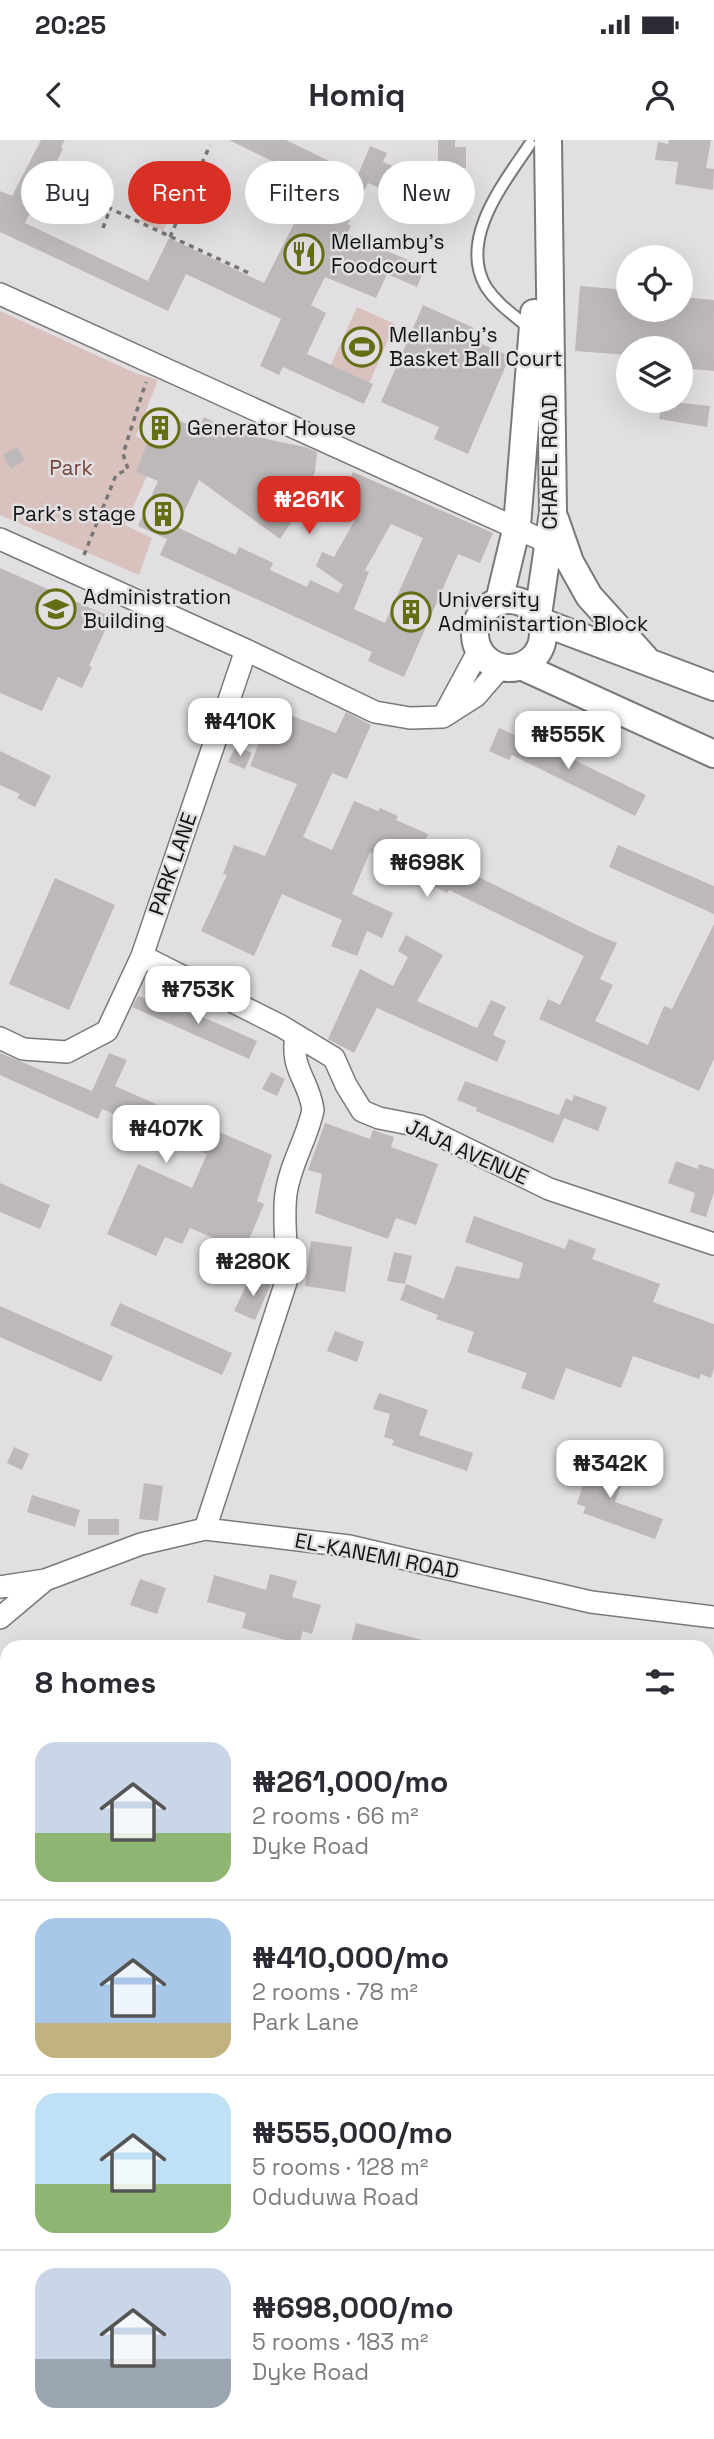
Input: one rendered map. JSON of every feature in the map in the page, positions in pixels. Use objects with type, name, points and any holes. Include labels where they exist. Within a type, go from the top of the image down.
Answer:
[{"type":"street","name":"CHAPEL ROAD","points":[[499,601],[517,526],[534,331],[535,141]]},
{"type":"street","name":"CHAPEL ROAD","points":[[535,141],[553,512],[540,618]]},
{"type":"street","points":[[0,294],[517,526],[549,543]]},
{"type":"street","points":[[553,512],[570,562],[589,596],[649,662]]},
{"type":"street","points":[[0,539],[246,650],[375,712],[410,718],[443,717],[476,696],[511,667],[531,661],[543,643],[544,632],[540,618]]},
{"type":"street","points":[[714,687],[540,618],[521,601],[499,601],[485,610],[476,625],[479,650],[484,658],[714,754]]},
{"type":"street","name":"PARK LANE","points":[[0,1038],[23,1049],[67,1052],[107,1031],[142,956],[246,650]]},
{"type":"street","points":[[443,717],[479,650]]},
{"type":"street","name":"JAJA AVENUE","points":[[142,956],[296,1035],[334,1058],[362,1111],[379,1118],[420,1126],[549,1189],[714,1244]]},
{"type":"street","points":[[205,1529],[286,1282],[286,1196],[289,1177],[313,1110],[312,1101],[297,1069],[296,1035]]},
{"type":"street","name":"EL-KANEMI ROAD","points":[[0,1587],[45,1580],[141,1544],[205,1529],[349,1546],[591,1602],[714,1617]]},
{"type":"street","name":"EL-KANEMI ROAD","points":[[0,1618],[45,1580]]},
{"type":"lane","points":[[534,331],[500,303],[487,287],[478,267],[478,240],[486,217],[509,174],[535,141]]},
{"type":"path","points":[[170,237],[210,145]]},
{"type":"path","points":[[114,211],[251,274]]},
{"type":"path","points":[[103,228],[104,224]]},
{"type":"path","points":[[76,573],[116,475],[128,469],[123,454],[153,362]]},
{"type":"green space","points":[[147,224],[166,224],[163,231]]},
{"type":"green space","name":"Mellanby's Basket Ball Court","points":[[357,307],[395,324],[368,386],[329,369]]},
{"type":"green space","name":"Park","points":[[0,311],[135,373],[158,380],[136,436],[159,449],[125,525],[152,538],[139,575],[0,515]]},
{"type":"building","points":[[41,140],[65,140],[57,161],[30,161]]},
{"type":"building","points":[[229,140],[286,140],[329,161],[272,161]]},
{"type":"building","points":[[438,140],[455,140],[455,147],[466,147],[466,161],[438,161]]},
{"type":"building","points":[[669,140],[711,140],[706,168],[714,169],[713,190],[675,184],[678,162],[655,160],[658,142],[668,144]]},
{"type":"building","points":[[370,146],[387,153],[383,161],[378,161],[378,187],[368,183],[364,191],[364,161]]},
{"type":"building","points":[[21,179],[21,224],[27,224],[148,281],[169,238],[264,283],[294,224],[348,224],[351,226],[347,234],[425,267],[417,287],[387,274],[376,298],[325,277],[311,305],[326,313],[307,354],[373,384],[364,404],[283,367],[279,375],[260,366],[281,319],[186,274],[168,311],[0,232],[0,191],[12,196]]},
{"type":"building","points":[[580,286],[616,289],[616,322],[693,322],[693,298],[714,300],[714,371],[693,369],[693,336],[616,336],[616,354],[575,351]]},
{"type":"building","points":[[423,305],[474,328],[470,339],[510,356],[468,454],[434,439],[439,427],[381,402]]},
{"type":"building","points":[[693,404],[710,406],[707,427],[659,419],[660,413],[693,413]]},
{"type":"building","points":[[155,410],[198,429],[204,417],[233,432],[317,452],[315,472],[295,517],[280,539],[199,480],[177,527],[236,555],[239,547],[273,563],[270,570],[307,587],[310,580],[338,593],[343,585],[316,566],[322,552],[334,557],[360,511],[340,502],[353,472],[493,533],[480,563],[458,554],[404,677],[368,661],[372,652],[160,555],[167,539],[138,526],[158,481],[136,472],[149,439],[143,436]],"holes":[[[391,524],[423,538],[385,623],[354,609],[369,572],[365,570]]]},
{"type":"building","points":[[17,447],[25,460],[11,469],[3,455]]},
{"type":"building","points":[[0,568],[111,617],[82,688],[58,677],[42,711],[0,693]]},
{"type":"building","points":[[272,708],[336,733],[346,712],[371,725],[347,779],[332,773],[303,837],[332,850],[354,801],[378,811],[380,808],[398,816],[396,820],[428,834],[420,852],[460,873],[462,869],[617,943],[600,979],[613,985],[595,1021],[648,1045],[664,1006],[672,1009],[714,924],[714,1059],[699,1091],[539,1019],[548,999],[560,1005],[584,956],[449,890],[447,893],[430,884],[435,875],[382,852],[380,857],[370,852],[352,894],[393,913],[382,938],[367,931],[357,956],[331,946],[342,920],[282,894],[254,956],[201,931],[227,875],[223,874],[234,845],[265,856],[297,784],[250,766]]},
{"type":"building","points":[[499,728],[524,739],[525,736],[646,795],[635,816],[512,755],[509,760],[489,751]]},
{"type":"building","points":[[236,746],[252,753],[245,769],[228,762]]},
{"type":"building","points":[[0,751],[51,776],[35,807],[17,798],[20,794],[0,785]]},
{"type":"building","points":[[618,845],[714,886],[714,914],[609,867]]},
{"type":"building","points":[[55,878],[115,905],[69,1010],[9,984]]},
{"type":"building","points":[[406,935],[443,955],[417,1001],[477,1028],[491,1000],[506,1007],[493,1035],[506,1041],[497,1062],[377,1008],[354,1053],[328,1039],[360,969],[393,986],[408,957],[398,951]]},
{"type":"building","points":[[138,996],[169,1007],[171,1003],[257,1041],[249,1059],[132,1007]]},
{"type":"building","points":[[0,1053],[92,1091],[109,1053],[127,1060],[115,1086],[272,1155],[257,1201],[264,1204],[244,1251],[190,1228],[182,1244],[165,1237],[156,1256],[107,1234],[138,1164],[192,1188],[207,1154],[102,1109],[98,1119],[0,1075]]},
{"type":"building","points":[[271,1072],[285,1079],[277,1096],[262,1089]]},
{"type":"building","points":[[465,1081],[559,1115],[566,1098],[572,1101],[574,1095],[607,1107],[598,1131],[564,1118],[553,1143],[476,1111],[477,1108],[457,1100]]},
{"type":"building","points":[[325,1123],[370,1139],[373,1130],[394,1137],[391,1147],[438,1164],[416,1225],[396,1218],[388,1239],[315,1213],[322,1174],[308,1170]]},
{"type":"building","points":[[676,1161],[698,1169],[699,1164],[714,1169],[714,1192],[706,1217],[690,1212],[695,1193],[668,1183]]},
{"type":"building","points":[[0,1183],[50,1205],[40,1229],[0,1212]]},
{"type":"building","points":[[474,1216],[565,1249],[569,1239],[596,1249],[592,1259],[660,1284],[653,1302],[714,1324],[714,1368],[711,1378],[701,1374],[699,1379],[633,1356],[621,1388],[566,1368],[554,1400],[521,1388],[527,1373],[467,1352],[474,1332],[436,1319],[438,1315],[400,1300],[406,1284],[444,1299],[456,1266],[519,1279],[523,1263],[465,1242]]},
{"type":"building","points":[[311,1241],[352,1247],[345,1292],[305,1286]]},
{"type":"building","points":[[394,1252],[412,1256],[405,1284],[387,1281]]},
{"type":"building","points":[[251,1275],[271,1284],[255,1320],[234,1311]]},
{"type":"building","points":[[120,1303],[232,1353],[222,1375],[110,1325]]},
{"type":"building","points":[[0,1306],[113,1356],[101,1382],[0,1337]]},
{"type":"building","points":[[335,1331],[364,1342],[357,1362],[327,1351]]},
{"type":"building","points":[[379,1393],[428,1410],[419,1435],[473,1453],[467,1471],[392,1445],[394,1440],[384,1437],[390,1414],[373,1409]]},
{"type":"building","points":[[14,1447],[29,1454],[22,1470],[7,1463]]},
{"type":"building","points":[[573,1459],[624,1477],[615,1502],[663,1519],[655,1539],[583,1513],[586,1507],[577,1504],[584,1481],[567,1475]]},
{"type":"building","points":[[144,1483],[163,1486],[158,1521],[139,1519]]},
{"type":"building","points":[[32,1495],[80,1510],[75,1527],[27,1512]]},
{"type":"building","points":[[88,1519],[119,1519],[119,1535],[88,1535]]},
{"type":"building","points":[[270,1574],[297,1581],[292,1597],[321,1605],[312,1634],[303,1631],[300,1640],[285,1640],[242,1628],[246,1613],[207,1602],[214,1575],[266,1590]]},
{"type":"building","points":[[140,1579],[166,1588],[157,1614],[130,1605]]},
{"type":"building","points":[[356,1623],[422,1640],[352,1640]]},
{"type":"place","name":"Mellamby's Foodcourt","points":[[304,254]]},
{"type":"place","name":"Mellanby's Basket Ball Court","points":[[362,347]]},
{"type":"place","name":"Generator House","points":[[160,428]]},
{"type":"place","name":"Park's stage","points":[[163,514]]},
{"type":"place","name":"Administration Building","points":[[56,609]]},
{"type":"place","name":"University Administartion Block","points":[[411,612]]}]
